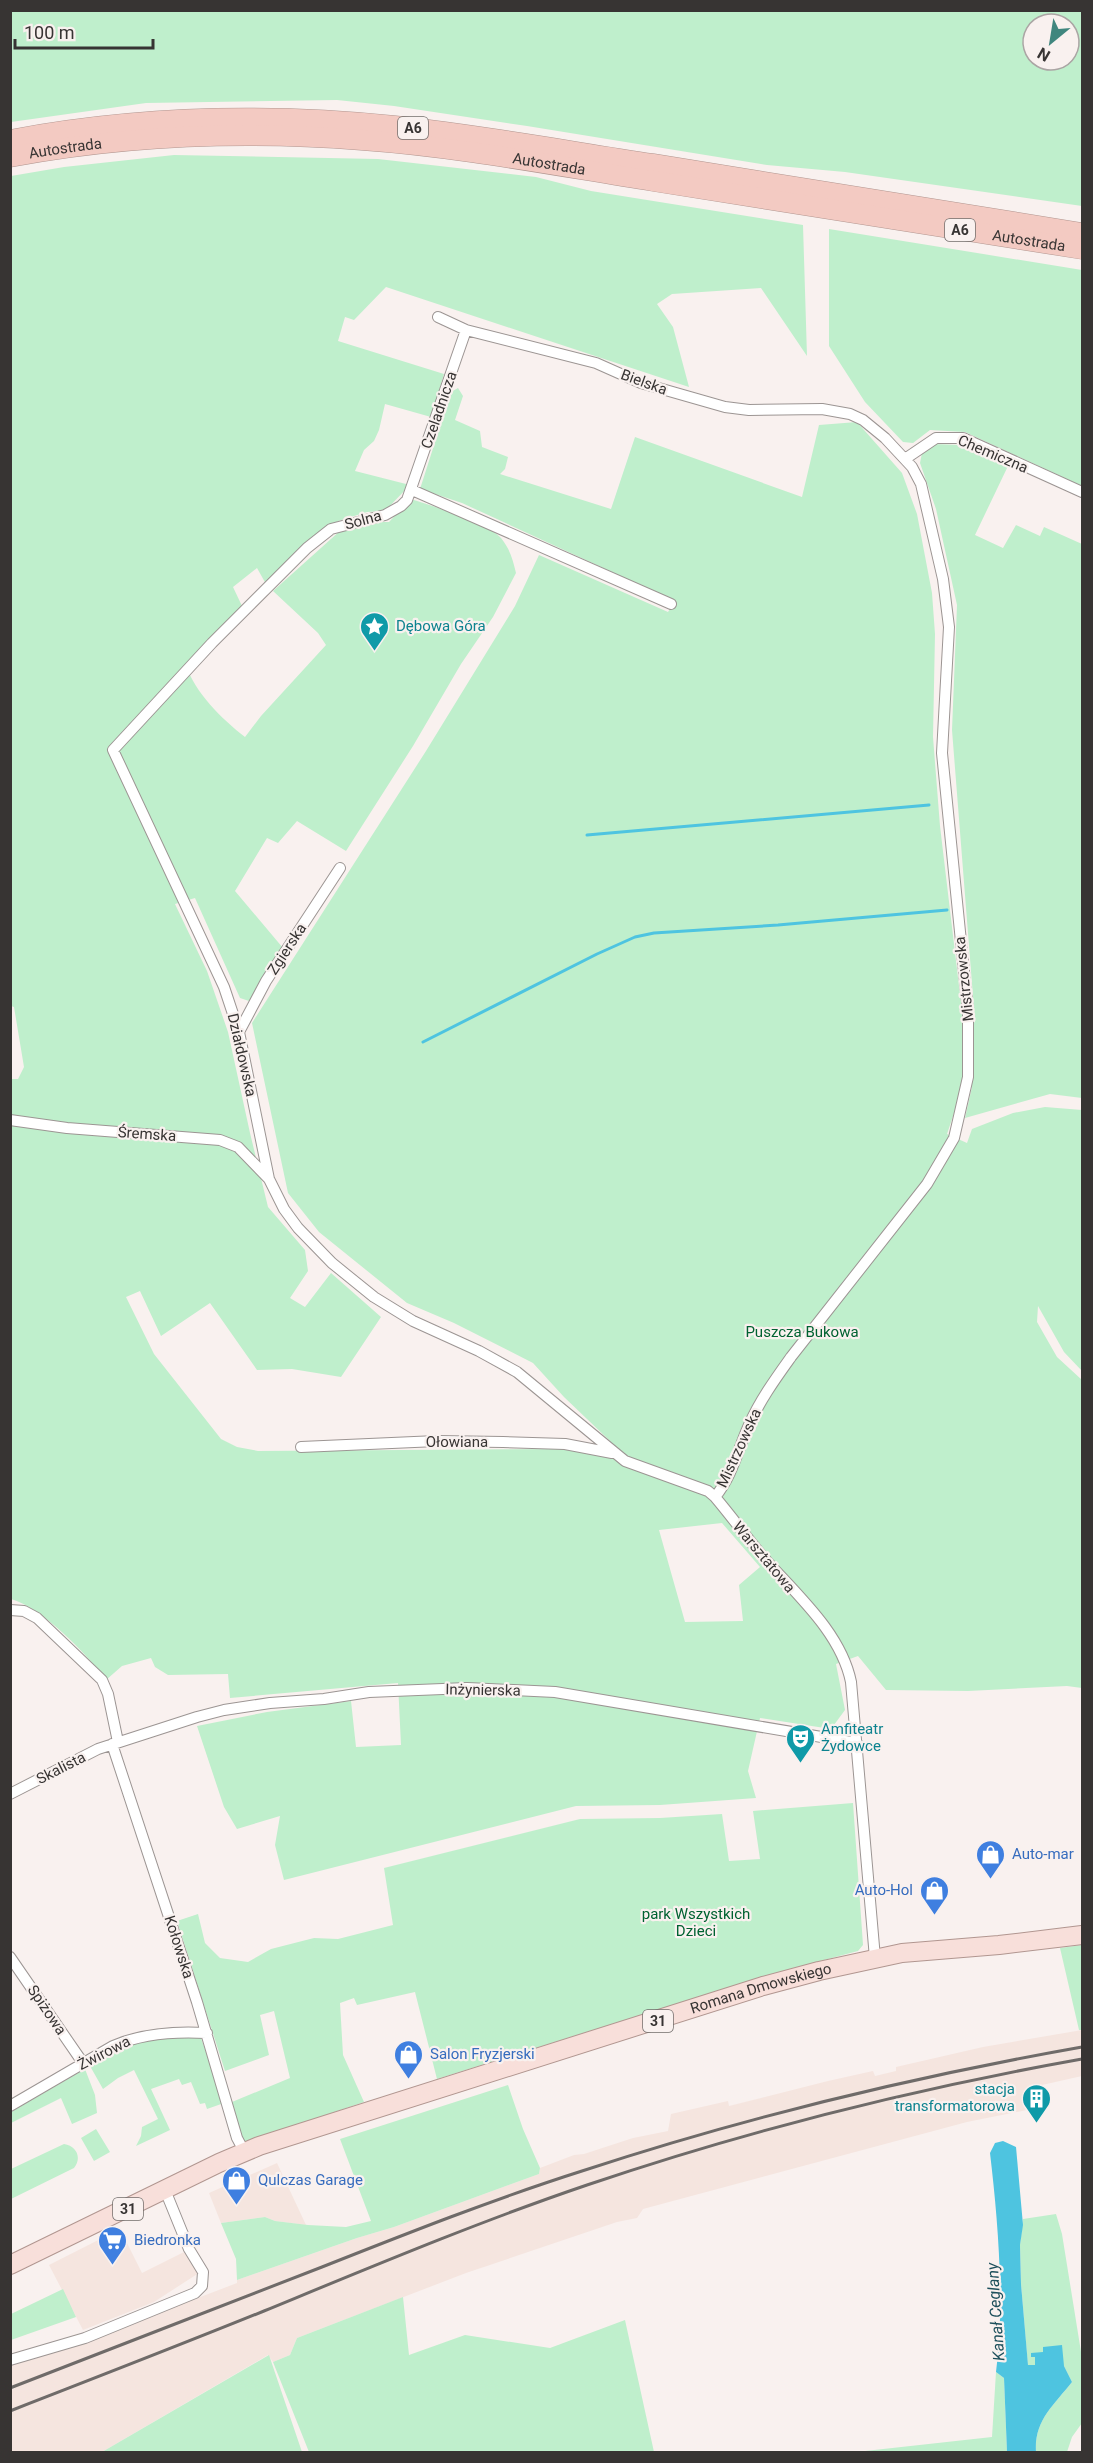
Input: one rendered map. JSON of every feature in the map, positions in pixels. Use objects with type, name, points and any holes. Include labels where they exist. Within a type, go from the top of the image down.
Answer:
[{"type":"highway","name":"Autostrada","points":[[10,140],[98,127],[180,120],[247,118],[329,121],[395,126],[472,136],[811,198]]},
{"type":"highway","name":"Autostrada","points":[[10,157],[99,144],[198,136],[265,135],[355,139],[1083,233]]},
{"type":"highway","name":"Autostrada","points":[[838,202],[1083,249]]},
{"type":"main road","name":"Romana Dmowskiego","points":[[244,2151],[764,1986],[875,1958],[916,1951],[1010,1944],[1083,1935]]},
{"type":"main road","name":"31","points":[[10,2265],[244,2151]]},
{"type":"street","name":"Bielska","points":[[438,317],[466,330],[596,363],[641,383],[732,409],[832,410],[857,417]]},
{"type":"street","name":"Czeladnicza","points":[[412,489],[466,330]]},
{"type":"street","name":"Mistrzowska","points":[[715,1497],[728,1479],[750,1422],[770,1387],[795,1351],[927,1184],[954,1138],[964,1102],[970,1057],[969,1011],[942,753],[948,656],[947,608],[926,502],[916,473],[876,429],[857,417]]},
{"type":"street","name":"Chemiczna","points":[[905,459],[936,438],[963,438],[1083,492]]},
{"type":"street","points":[[412,489],[671,604]]},
{"type":"street","name":"Solna","points":[[113,750],[212,643],[307,548],[331,530],[393,511],[407,500],[412,489]]},
{"type":"street","name":"Działdowska","points":[[113,750],[224,987],[239,1032],[269,1179],[284,1209],[313,1245],[374,1297],[413,1322]]},
{"type":"street","name":"Zgierska","points":[[239,1032],[266,981],[340,868]]},
{"type":"street","name":"Śremska","points":[[10,1120],[68,1128],[220,1140],[238,1147],[269,1179]]},
{"type":"street","name":"Warsztatowa","points":[[413,1322],[479,1351],[517,1372],[612,1453],[636,1466],[695,1485],[715,1497],[761,1555],[826,1629],[842,1652],[850,1682],[875,1958]]},
{"type":"street","name":"Ołowiana","points":[[301,1447],[437,1441],[565,1443],[612,1453]]},
{"type":"street","name":"Kołowska","points":[[10,1610],[24,1611],[37,1618],[102,1680],[108,1694],[115,1743],[207,2033],[237,2138],[244,2151]]},
{"type":"street","name":"Inżynierska","points":[[115,1743],[224,1710],[270,1702],[324,1699],[369,1692],[467,1688],[555,1692],[856,1743]]},
{"type":"street","name":"Skalista","points":[[10,1794],[115,1743]]},
{"type":"street","name":"Spiżowa","points":[[10,1957],[83,2063]]},
{"type":"street","name":"Żwirowa","points":[[10,2106],[129,2039],[153,2033],[207,2033]]},
{"type":"street","points":[[10,2360],[85,2338],[195,2293],[199,2289],[203,2281],[202,2272],[189,2249],[165,2190]]},
{"type":"shaded area","points":[[1082,2030],[1082,2076],[1042,2085],[1042,2107],[967,2122],[643,2209],[637,2218],[617,2222],[466,2273],[297,2338],[290,2355],[273,2362],[268,2355],[102,2452],[11,2452],[10,2365],[70,2347],[237,2283],[237,2280],[394,2227],[539,2174],[540,2168],[574,2155],[584,2154],[633,2138],[668,2131],[671,2114],[728,2101],[729,2106],[873,2071],[875,2076],[896,2071],[896,2067],[983,2047]]},
{"type":"shaded area","points":[[277,2163],[306,2225],[275,2221],[265,2217],[221,2223],[209,2193]]},
{"type":"shaded area","points":[[120,2229],[142,2273],[192,2248],[205,2269],[154,2302],[83,2330],[49,2265]]},
{"type":"green space","points":[[10,11],[1082,11],[1082,206],[845,172],[767,165],[394,106],[337,100],[146,103],[11,122]]},
{"type":"green space","name":"Puszcza Bukowa","points":[[174,155],[378,159],[536,177],[591,191],[803,225],[807,356],[761,288],[672,294],[657,304],[673,327],[689,387],[386,287],[354,320],[345,317],[338,341],[444,374],[431,417],[385,404],[379,430],[374,441],[364,450],[355,471],[410,485],[385,511],[367,512],[338,521],[266,584],[257,568],[233,587],[242,606],[186,665],[196,686],[219,714],[245,737],[261,716],[326,645],[318,633],[273,591],[341,530],[367,522],[389,522],[411,499],[459,516],[494,533],[507,546],[516,573],[493,617],[461,664],[413,746],[346,851],[297,821],[278,843],[267,838],[235,891],[283,948],[249,1001],[240,998],[195,898],[175,904],[207,971],[228,1032],[268,1207],[305,1250],[308,1271],[290,1298],[305,1307],[331,1273],[381,1317],[341,1377],[292,1369],[257,1370],[210,1303],[161,1336],[140,1291],[126,1297],[154,1354],[221,1439],[237,1447],[258,1451],[564,1449],[594,1452],[610,1441],[564,1397],[533,1363],[454,1323],[407,1303],[319,1232],[288,1193],[252,1023],[426,751],[515,606],[539,555],[668,612],[675,601],[462,503],[420,489],[451,392],[458,388],[463,396],[455,420],[480,431],[482,447],[508,457],[505,469],[500,474],[611,509],[635,437],[802,497],[819,425],[857,422],[902,473],[917,514],[932,593],[935,634],[933,737],[940,826],[964,1028],[975,1022],[952,730],[957,605],[936,509],[920,463],[922,453],[934,444],[960,445],[1008,466],[975,535],[1003,548],[1016,525],[1040,536],[1044,527],[1082,544],[1082,1098],[1050,1094],[965,1118],[972,1087],[959,1098],[947,1134],[967,1143],[972,1129],[1013,1113],[1045,1107],[1082,1110],[1082,1371],[1064,1352],[1038,1306],[1037,1322],[1057,1357],[1082,1380],[1082,1688],[1067,1686],[968,1691],[886,1690],[858,1656],[836,1664],[845,1710],[831,1729],[760,1718],[748,1771],[756,1798],[660,1805],[576,1806],[284,1880],[275,1845],[280,1816],[237,1829],[224,1807],[197,1726],[267,1712],[351,1701],[356,1747],[401,1745],[398,1683],[230,1698],[228,1674],[168,1675],[155,1667],[151,1658],[122,1666],[106,1680],[76,1645],[49,1621],[36,1611],[11,1599],[10,1079],[18,1079],[24,1067],[14,1007],[11,1006],[11,176],[64,167]],"holes":[[[722,1523],[760,1567],[739,1585],[743,1621],[685,1622],[659,1530]]]},
{"type":"green space","points":[[829,229],[1082,270],[1082,486],[965,432],[930,430],[913,443],[903,442],[865,402],[829,346]]},
{"type":"green space","name":"park Wszystkich Dzieci","points":[[853,1803],[863,1945],[858,1951],[775,1973],[437,2079],[415,1992],[357,2005],[354,1998],[340,2003],[343,2055],[364,2102],[244,2143],[232,2102],[290,2078],[274,2011],[260,2015],[269,2055],[225,2071],[177,1921],[198,1914],[205,1943],[220,1958],[248,1962],[271,1949],[314,1938],[338,1939],[393,1925],[384,1868],[580,1819],[660,1818],[722,1814],[729,1861],[760,1859],[753,1811]]},
{"type":"green space","points":[[1082,1945],[1082,2030],[1079,2030],[1060,1948]]},
{"type":"green space","points":[[197,2035],[201,2038],[224,2103],[207,2109],[205,2103],[200,2104],[191,2082],[182,2085],[179,2079],[151,2089],[170,2130],[136,2146],[142,2127],[158,2119],[134,2070],[103,2089],[90,2066],[128,2043],[145,2039]]},
{"type":"green space","points":[[85,2069],[95,2095],[97,2113],[72,2124],[61,2098],[11,2123],[11,2112]]},
{"type":"green space","points":[[508,2085],[523,2129],[540,2168],[539,2174],[394,2227],[237,2280],[236,2259],[221,2223],[265,2217],[275,2221],[346,2227],[371,2221],[340,2139]]},
{"type":"green space","points":[[96,2129],[110,2152],[94,2161],[81,2138]]},
{"type":"green space","points":[[64,2144],[72,2147],[77,2153],[78,2160],[74,2168],[11,2199],[11,2169]]},
{"type":"green space","points":[[1056,2214],[1062,2234],[1082,2358],[1082,2423],[1072,2437],[1067,2452],[1036,2452],[1038,2431],[1046,2414],[1072,2382],[1064,2366],[1043,2347],[1044,2352],[1035,2357],[1035,2366],[1028,2366],[1020,2245],[1023,2219]]},
{"type":"green space","points":[[63,2289],[76,2317],[11,2340],[11,2314]]},
{"type":"green space","points":[[403,2297],[409,2355],[465,2335],[550,2348],[625,2320],[654,2452],[309,2452],[273,2362],[290,2355],[297,2338]]},
{"type":"green space","points":[[269,2355],[302,2452],[102,2452]]},
{"type":"green space","points":[[996,2372],[1004,2378],[1007,2452],[856,2452],[992,2437]]},
{"type":"water","points":[[1003,2141],[1016,2147],[1023,2225],[1020,2245],[1021,2284],[1028,2365],[1035,2365],[1035,2357],[1031,2357],[1031,2353],[1043,2352],[1043,2347],[1062,2345],[1064,2366],[1072,2382],[1046,2414],[1038,2431],[1036,2452],[1007,2452],[1004,2378],[996,2372],[1000,2291],[996,2206],[990,2153],[995,2143]]},
{"type":"waterway","points":[[587,835],[929,805]]},
{"type":"waterway","points":[[423,1042],[635,937],[654,933],[947,910]]},
{"type":"railway","points":[[10,2388],[451,2217],[644,2151],[768,2116],[893,2085],[1082,2047]]},
{"type":"railway","points":[[10,2411],[465,2230],[587,2185],[709,2146],[832,2113],[957,2084],[1082,2059]]},
{"type":"place","name":"Dębowa Góra","points":[[375,652]]},
{"type":"place","name":"Amfiteatr Żydowce","points":[[800,1764]]},
{"type":"place","name":"Auto-mar","points":[[991,1880]]},
{"type":"place","name":"Auto-Hol","points":[[934,1916]]},
{"type":"place","name":"Salon Fryzjerski","points":[[409,2080]]},
{"type":"place","name":"stacja transformatorowa","points":[[1036,2124]]},
{"type":"place","name":"Qulczas Garage","points":[[237,2206]]},
{"type":"place","name":"Biedronka","points":[[113,2266]]},
{"type":"water label","name":"Kanał Ceglany","points":[[995,2312]]}]
